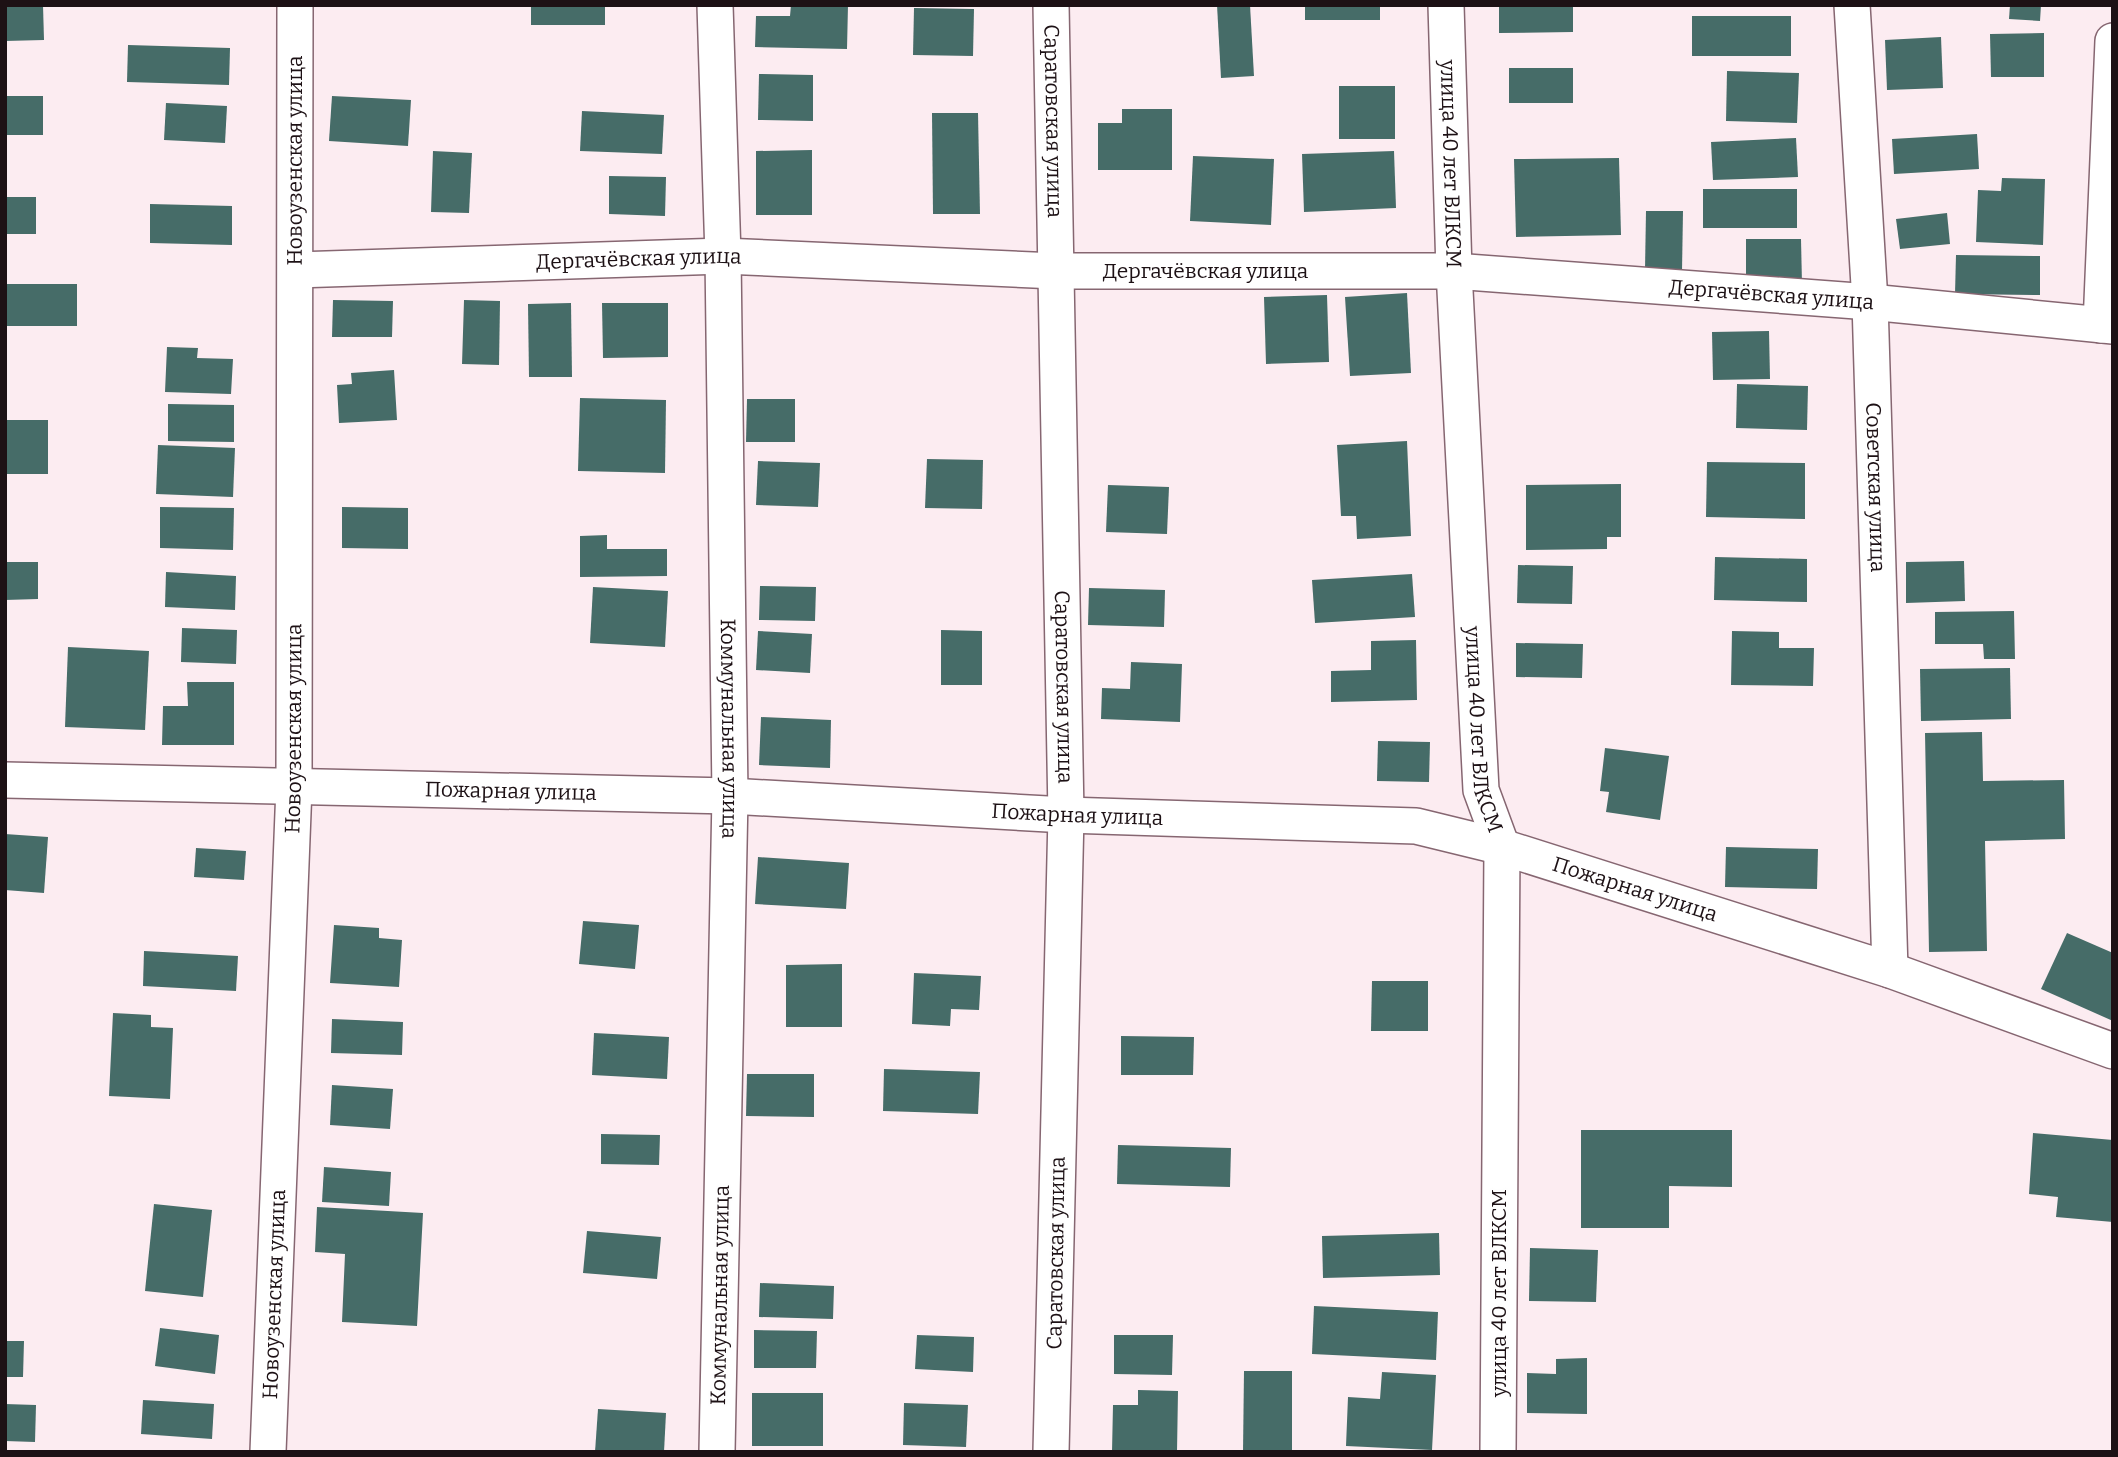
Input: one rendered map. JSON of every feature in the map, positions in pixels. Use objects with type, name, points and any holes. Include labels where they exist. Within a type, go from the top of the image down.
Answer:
[{"type":"street","name":"Новоузенская улица","points":[[268,1452],[295,786],[295,5]]},
{"type":"street","name":"Коммунальная улица","points":[[715,5],[723,256],[730,796],[717,1452]]},
{"type":"street","name":"Саратовская улица","points":[[1051,5],[1066,816],[1051,1452]]},
{"type":"street","name":"улица 40 лет ВЛКСМ","points":[[1446,5],[1454,271],[1481,790],[1502,847],[1498,1452]]},
{"type":"street","name":"Советская улица","points":[[1852,5],[1870,302],[1890,970]]},
{"type":"street","points":[[2107,326],[2113,41]]},
{"type":"street","name":"Дергачёвская улица","points":[[296,270],[723,256],[1056,271],[1454,271],[1870,302],[2107,326]]},
{"type":"street","name":"Пожарная улица","points":[[5,780],[730,796],[1066,816],[1416,826],[1502,847],[1890,970],[2113,1051]]},
{"type":"building","points":[[5,5],[43,5],[44,40],[5,41]]},
{"type":"building","points":[[531,5],[605,5],[605,25],[531,25]]},
{"type":"building","points":[[791,5],[848,5],[847,49],[755,47],[756,16],[790,16]]},
{"type":"building","points":[[1217,5],[1250,5],[1254,76],[1221,78]]},
{"type":"building","points":[[1305,5],[1380,5],[1380,20],[1305,20]]},
{"type":"building","points":[[1499,5],[1573,5],[1573,32],[1499,33]]},
{"type":"building","points":[[2010,5],[2041,5],[2040,21],[2009,19]]},
{"type":"building","points":[[914,8],[974,9],[973,56],[913,55]]},
{"type":"building","points":[[1692,16],[1791,16],[1791,56],[1692,56]]},
{"type":"building","points":[[2044,33],[2044,77],[1991,77],[1990,34]]},
{"type":"building","points":[[1941,37],[1943,88],[1887,90],[1885,40]]},
{"type":"building","points":[[128,45],[230,48],[229,85],[127,82]]},
{"type":"building","points":[[1509,68],[1573,68],[1573,103],[1509,103]]},
{"type":"building","points":[[1727,71],[1799,73],[1797,123],[1726,121]]},
{"type":"building","points":[[759,74],[813,75],[813,121],[758,120]]},
{"type":"building","points":[[1339,86],[1395,86],[1395,139],[1339,139]]},
{"type":"building","points":[[5,96],[43,96],[43,135],[5,135]]},
{"type":"building","points":[[332,96],[411,100],[408,146],[329,141]]},
{"type":"building","points":[[166,103],[227,106],[225,143],[164,140]]},
{"type":"building","points":[[1122,109],[1172,109],[1172,170],[1098,170],[1098,123],[1122,123]]},
{"type":"building","points":[[582,111],[664,115],[662,154],[580,151]]},
{"type":"building","points":[[932,113],[978,113],[980,214],[933,214]]},
{"type":"building","points":[[1977,134],[1979,169],[1894,174],[1892,139]]},
{"type":"building","points":[[1796,138],[1798,177],[1713,180],[1711,142]]},
{"type":"building","points":[[812,150],[812,215],[756,215],[756,151]]},
{"type":"building","points":[[433,151],[472,153],[469,213],[431,212]]},
{"type":"building","points":[[1394,151],[1396,208],[1304,212],[1302,154]]},
{"type":"building","points":[[1193,156],[1274,159],[1271,225],[1190,221]]},
{"type":"building","points":[[1619,158],[1621,235],[1516,237],[1514,159]]},
{"type":"building","points":[[609,176],[666,177],[665,216],[609,214]]},
{"type":"building","points":[[2002,178],[2045,179],[2043,245],[1976,242],[1978,190],[2001,191]]},
{"type":"building","points":[[1703,189],[1797,189],[1797,228],[1703,228]]},
{"type":"building","points":[[5,197],[36,197],[36,234],[5,234]]},
{"type":"building","points":[[150,204],[232,206],[232,245],[150,243]]},
{"type":"building","points":[[1646,211],[1683,211],[1682,271],[1645,270]]},
{"type":"building","points":[[1947,213],[1950,244],[1900,249],[1896,219]]},
{"type":"building","points":[[1746,239],[1801,239],[1802,284],[1746,284]]},
{"type":"building","points":[[1956,255],[2040,256],[2040,295],[1955,294]]},
{"type":"building","points":[[5,284],[77,284],[77,326],[5,326]]},
{"type":"building","points":[[1407,293],[1411,373],[1350,376],[1345,297]]},
{"type":"building","points":[[1327,295],[1329,362],[1266,364],[1264,297]]},
{"type":"building","points":[[333,300],[393,301],[392,337],[332,337]]},
{"type":"building","points":[[464,300],[500,301],[499,365],[462,364]]},
{"type":"building","points":[[571,303],[572,377],[529,377],[528,304]]},
{"type":"building","points":[[602,303],[668,303],[668,357],[603,358]]},
{"type":"building","points":[[1769,331],[1770,379],[1713,380],[1712,332]]},
{"type":"building","points":[[167,347],[198,348],[197,358],[233,359],[231,394],[165,392]]},
{"type":"building","points":[[394,370],[397,420],[339,423],[337,385],[352,384],[351,373]]},
{"type":"building","points":[[1737,384],[1808,386],[1807,430],[1736,428]]},
{"type":"building","points":[[580,398],[666,400],[665,473],[578,471]]},
{"type":"building","points":[[747,399],[795,399],[795,442],[746,442]]},
{"type":"building","points":[[168,404],[234,405],[234,442],[168,441]]},
{"type":"building","points":[[5,420],[48,420],[48,474],[5,474]]},
{"type":"building","points":[[1407,441],[1411,536],[1357,539],[1356,516],[1341,516],[1337,445]]},
{"type":"building","points":[[158,445],[235,448],[233,497],[156,494]]},
{"type":"building","points":[[927,459],[983,460],[982,509],[925,508]]},
{"type":"building","points":[[758,461],[820,463],[818,507],[756,505]]},
{"type":"building","points":[[1707,462],[1805,463],[1805,519],[1706,517]]},
{"type":"building","points":[[1621,484],[1621,537],[1607,537],[1607,549],[1526,550],[1526,485]]},
{"type":"building","points":[[1108,485],[1169,487],[1167,534],[1106,532]]},
{"type":"building","points":[[160,507],[234,508],[233,550],[160,548]]},
{"type":"building","points":[[342,507],[408,508],[408,549],[342,548]]},
{"type":"building","points":[[607,535],[607,549],[667,549],[667,576],[580,577],[580,536]]},
{"type":"building","points":[[1715,557],[1807,559],[1807,602],[1714,600]]},
{"type":"building","points":[[1964,561],[1965,601],[1906,603],[1906,562]]},
{"type":"building","points":[[5,562],[38,562],[38,599],[5,600]]},
{"type":"building","points":[[1518,565],[1573,566],[1572,604],[1517,603]]},
{"type":"building","points":[[166,572],[236,576],[235,610],[165,607]]},
{"type":"building","points":[[1412,574],[1415,617],[1315,623],[1312,580]]},
{"type":"building","points":[[760,586],[816,587],[815,621],[759,620]]},
{"type":"building","points":[[593,587],[668,591],[665,647],[590,643]]},
{"type":"building","points":[[1089,588],[1165,590],[1164,627],[1088,625]]},
{"type":"building","points":[[2014,611],[2015,659],[1984,659],[1983,644],[1935,644],[1935,612]]},
{"type":"building","points":[[182,628],[237,630],[236,664],[181,662]]},
{"type":"building","points":[[941,630],[982,631],[982,685],[941,685]]},
{"type":"building","points":[[758,631],[812,634],[810,673],[756,670]]},
{"type":"building","points":[[1732,631],[1779,632],[1779,648],[1814,648],[1813,686],[1731,685]]},
{"type":"building","points":[[1416,640],[1417,700],[1331,702],[1331,671],[1371,670],[1371,641]]},
{"type":"building","points":[[1516,643],[1583,644],[1582,678],[1516,677]]},
{"type":"building","points":[[68,647],[149,651],[145,730],[65,727]]},
{"type":"building","points":[[1131,662],[1182,664],[1180,722],[1101,719],[1102,688],[1130,689]]},
{"type":"building","points":[[2010,668],[2011,719],[1921,721],[1920,669]]},
{"type":"building","points":[[187,682],[234,682],[234,745],[162,745],[163,706],[188,706]]},
{"type":"building","points":[[761,717],[831,720],[830,768],[759,765]]},
{"type":"building","points":[[1982,732],[1983,781],[2064,780],[2065,839],[1985,841],[1987,951],[1929,952],[1925,733]]},
{"type":"building","points":[[1378,741],[1430,742],[1429,782],[1377,781]]},
{"type":"building","points":[[1605,748],[1669,756],[1660,820],[1606,812],[1609,792],[1600,791]]},
{"type":"building","points":[[5,834],[48,837],[44,893],[5,890]]},
{"type":"building","points":[[1726,847],[1818,849],[1817,889],[1725,887]]},
{"type":"building","points":[[196,848],[246,851],[244,880],[194,877]]},
{"type":"building","points":[[758,857],[849,863],[846,909],[755,904]]},
{"type":"building","points":[[583,921],[639,925],[635,969],[579,964]]},
{"type":"building","points":[[334,925],[379,928],[379,938],[402,940],[399,987],[330,983]]},
{"type":"building","points":[[2067,933],[2113,953],[2113,1021],[2041,989]]},
{"type":"building","points":[[144,951],[238,956],[236,991],[143,986]]},
{"type":"building","points":[[842,964],[842,1027],[786,1027],[786,965]]},
{"type":"building","points":[[914,973],[981,976],[979,1010],[951,1009],[950,1026],[912,1024]]},
{"type":"building","points":[[1372,981],[1428,981],[1428,1031],[1371,1031]]},
{"type":"building","points":[[113,1013],[151,1015],[151,1027],[173,1028],[170,1099],[109,1096]]},
{"type":"building","points":[[332,1019],[403,1022],[402,1055],[331,1053]]},
{"type":"building","points":[[594,1033],[669,1037],[667,1079],[592,1075]]},
{"type":"building","points":[[1121,1036],[1194,1037],[1193,1075],[1121,1075]]},
{"type":"building","points":[[884,1069],[980,1072],[978,1114],[883,1111]]},
{"type":"building","points":[[747,1074],[814,1074],[814,1117],[746,1116]]},
{"type":"building","points":[[332,1085],[393,1089],[390,1129],[330,1125]]},
{"type":"building","points":[[1581,1130],[1732,1130],[1732,1187],[1669,1186],[1669,1228],[1581,1228]]},
{"type":"building","points":[[2033,1133],[2113,1140],[2113,1222],[2056,1217],[2058,1197],[2029,1194]]},
{"type":"building","points":[[601,1134],[660,1135],[659,1165],[601,1164]]},
{"type":"building","points":[[1118,1145],[1231,1148],[1230,1187],[1117,1184]]},
{"type":"building","points":[[324,1167],[391,1172],[389,1206],[322,1202]]},
{"type":"building","points":[[154,1204],[212,1210],[203,1297],[145,1291]]},
{"type":"building","points":[[317,1207],[423,1213],[417,1326],[342,1322],[345,1254],[315,1252]]},
{"type":"building","points":[[587,1231],[661,1237],[657,1279],[583,1273]]},
{"type":"building","points":[[1439,1233],[1440,1275],[1323,1278],[1322,1236]]},
{"type":"building","points":[[1530,1248],[1598,1250],[1596,1302],[1529,1301]]},
{"type":"building","points":[[760,1283],[834,1286],[833,1319],[759,1317]]},
{"type":"building","points":[[1314,1306],[1438,1312],[1436,1360],[1312,1354]]},
{"type":"building","points":[[160,1328],[219,1335],[215,1374],[155,1366]]},
{"type":"building","points":[[754,1330],[817,1331],[816,1368],[754,1368]]},
{"type":"building","points":[[917,1335],[974,1337],[973,1372],[915,1369]]},
{"type":"building","points":[[1114,1335],[1173,1335],[1172,1375],[1114,1374]]},
{"type":"building","points":[[5,1341],[24,1341],[23,1377],[5,1377]]},
{"type":"building","points":[[1587,1358],[1587,1414],[1527,1413],[1527,1373],[1556,1374],[1556,1359]]},
{"type":"building","points":[[1244,1371],[1292,1371],[1292,1452],[1243,1452]]},
{"type":"building","points":[[1382,1372],[1436,1375],[1432,1450],[1346,1446],[1348,1397],[1380,1399]]},
{"type":"building","points":[[1138,1390],[1178,1391],[1177,1452],[1112,1452],[1113,1405],[1138,1405]]},
{"type":"building","points":[[752,1393],[823,1393],[823,1446],[752,1446]]},
{"type":"building","points":[[143,1400],[214,1404],[212,1439],[141,1434]]},
{"type":"building","points":[[904,1403],[968,1405],[966,1447],[903,1445]]},
{"type":"building","points":[[5,1404],[36,1405],[35,1442],[5,1441]]},
{"type":"building","points":[[598,1409],[666,1413],[664,1452],[595,1452]]}]
